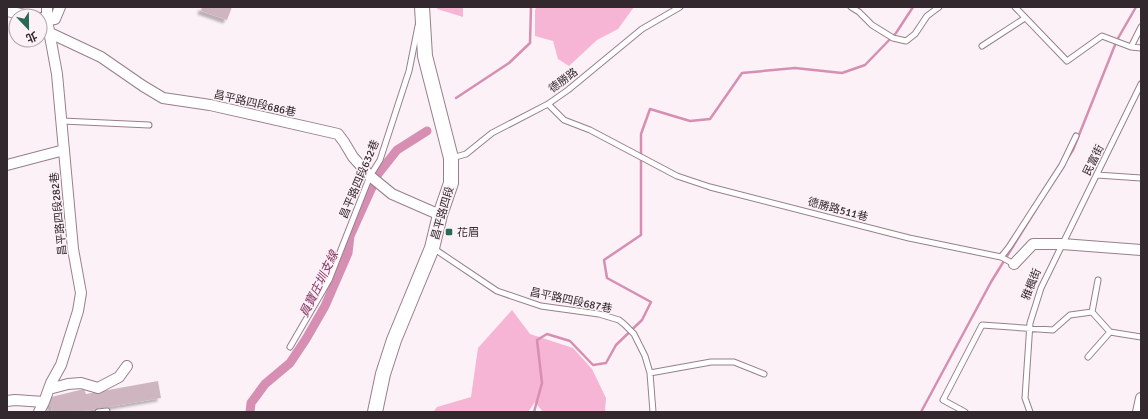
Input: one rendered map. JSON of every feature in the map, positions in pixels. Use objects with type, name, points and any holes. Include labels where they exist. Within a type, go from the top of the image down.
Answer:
[{"type":"street","points":[[48,19],[55,19],[60,7]]},
{"type":"street","name":"昌平路四段","points":[[375,412],[383,374],[394,340],[432,248],[440,214],[451,183],[451,158],[425,56],[421,7]]},
{"type":"street","name":"昌平路四段282巷","points":[[39,412],[61,365],[78,311],[81,293],[73,249],[57,74],[48,28]]},
{"type":"street","name":"昌平路四段686巷","points":[[50,33],[101,57],[163,98],[210,105],[338,134],[353,157],[370,176],[392,194],[440,214]]},
{"type":"street","points":[[7,165],[64,150]]},
{"type":"street","points":[[1014,264],[1033,244],[1062,244],[1141,250]]},
{"type":"street","points":[[49,388],[81,383],[98,388],[119,377],[127,366]]},
{"type":"street","points":[[1138,412],[1141,398]]},
{"type":"street","points":[[7,401],[44,402]]},
{"type":"lane","name":"昌平路四段632巷","points":[[290,347],[329,280],[370,176],[380,160],[410,71],[421,7]]},
{"type":"lane","name":"德勝路","points":[[451,158],[466,154],[492,133],[548,104],[568,90],[642,29],[680,7]]},
{"type":"lane","points":[[851,7],[859,12],[872,25],[887,35],[906,41],[915,34],[927,16],[939,7]]},
{"type":"lane","points":[[1015,7],[1067,61],[1102,36],[1131,47],[1141,48]]},
{"type":"lane","points":[[982,46],[1025,18]]},
{"type":"lane","points":[[1131,47],[1141,27]]},
{"type":"lane","name":"民富街","points":[[1062,244],[1141,84]]},
{"type":"lane","name":"德勝路511巷","points":[[548,104],[564,120],[590,130],[677,176],[710,187],[909,238],[1001,257],[1014,264]]},
{"type":"lane","points":[[62,121],[150,125]]},
{"type":"lane","points":[[1001,257],[1062,165],[1076,136]]},
{"type":"lane","points":[[1097,175],[1141,178]]},
{"type":"lane","name":"雅楓街","points":[[1030,412],[1025,398],[1029,327],[1041,288],[1062,244]]},
{"type":"lane","name":"昌平路四段687巷","points":[[432,248],[497,291],[541,306],[599,314],[619,320],[634,334],[645,356],[650,374]]},
{"type":"lane","points":[[1092,312],[1098,280]]},
{"type":"lane","points":[[965,412],[943,400],[982,325],[1029,327],[1053,330],[1070,315],[1092,312]]},
{"type":"lane","points":[[1092,312],[1110,332],[1141,337]]},
{"type":"lane","points":[[1088,357],[1110,332]]},
{"type":"lane","points":[[653,412],[650,374],[711,362],[734,362],[764,374]]},
{"type":"lane","points":[[98,412],[107,412]]},
{"type":"shaded area","points":[[438,7],[463,7],[463,17],[437,9]]},
{"type":"shaded area","points":[[536,7],[634,7],[618,29],[597,40],[569,66],[558,59],[553,41],[535,36]]},
{"type":"shaded area","points":[[512,310],[530,334],[573,348],[592,369],[606,398],[605,412],[543,412],[535,402],[528,412],[433,412],[437,407],[471,397],[478,348]]},
{"type":"building","points":[[202,7],[232,7],[227,20],[201,11]]},
{"type":"building","points":[[158,381],[161,398],[91,410],[63,412],[52,412],[51,406],[46,403],[51,397],[84,389],[86,394]]},
{"type":"waterway","points":[[456,98],[509,63],[530,43],[531,7]]},
{"type":"waterway","points":[[534,412],[542,383],[537,340],[547,334],[570,341],[593,365],[606,363],[616,345],[642,320],[651,302],[607,278],[604,260],[641,235],[641,134],[650,109],[690,121],[710,119],[742,73],[795,68],[842,73],[865,65],[896,33],[913,7]]},
{"type":"waterway","points":[[1067,159],[1073,150],[1117,40],[1136,7]]},
{"type":"waterway","name":"員寶庄圳支線","points":[[250,412],[251,403],[265,384],[290,363],[325,306],[348,253],[350,236],[378,174],[397,150],[427,131]]},
{"type":"waterway","points":[[921,412],[991,282],[1038,206]]},
{"type":"place","name":"花眉","points":[[449,232]]}]
